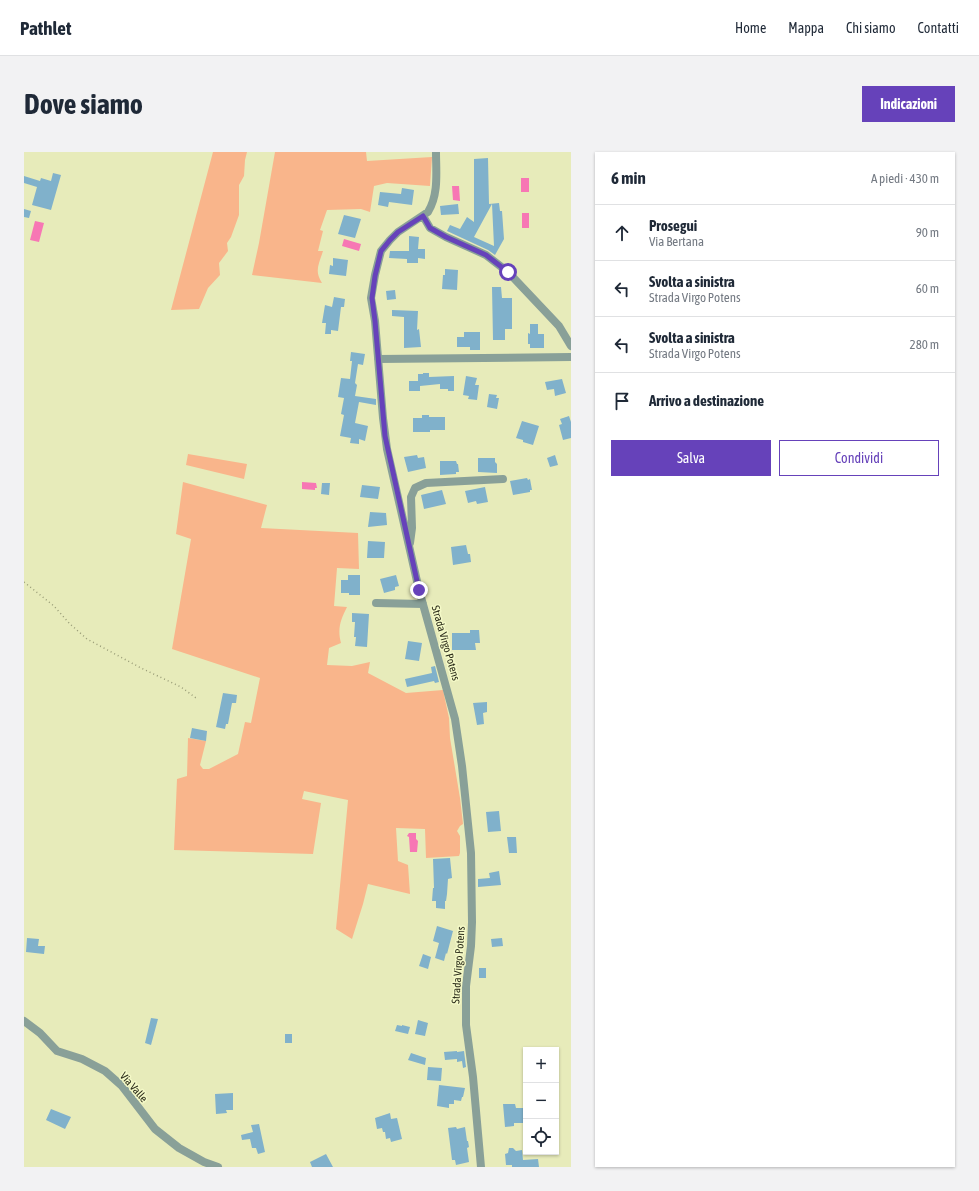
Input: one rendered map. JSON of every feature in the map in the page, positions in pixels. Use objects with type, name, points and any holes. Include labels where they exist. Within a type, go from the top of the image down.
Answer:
[{"type":"street","name":"Strada Virgo Potens","points":[[436,152],[435,197],[428,212],[398,232],[381,251],[372,298],[385,436],[423,604],[455,719],[462,766],[471,853],[472,922],[471,946],[466,986],[466,1025],[472,1069],[481,1167]]},
{"type":"street","points":[[423,216],[430,228],[486,255],[508,272],[559,326],[571,346]]},
{"type":"street","points":[[378,359],[571,357]]},
{"type":"street","points":[[409,546],[412,528],[410,501],[415,488],[426,483],[503,479]]},
{"type":"street","points":[[376,603],[423,604]]},
{"type":"street","name":"Via Valle","points":[[24,1021],[40,1033],[57,1051],[82,1059],[104,1071],[122,1086],[156,1129],[179,1148],[204,1164],[218,1167]]},
{"type":"path","points":[[24,582],[54,606],[87,639],[141,668],[181,687],[196,698]]},
{"type":"shaded area","points":[[213,152],[247,152],[244,176],[239,185],[239,215],[231,237],[227,243],[228,251],[219,263],[220,275],[208,288],[199,309],[171,310]]},
{"type":"shaded area","points":[[275,152],[366,152],[367,161],[432,157],[430,186],[387,183],[374,186],[370,212],[361,209],[327,210],[320,230],[323,231],[318,251],[323,251],[318,271],[318,275],[322,283],[252,275]]},
{"type":"shaded area","points":[[521,178],[529,178],[529,192],[521,192]]},
{"type":"shaded area","points":[[452,186],[459,186],[460,201],[453,200]]},
{"type":"shaded area","points":[[522,213],[529,213],[529,228],[522,228]]},
{"type":"shaded area","points":[[35,221],[44,223],[39,242],[30,240]]},
{"type":"shaded area","points":[[344,239],[361,244],[359,251],[342,246]]},
{"type":"shaded area","points":[[188,454],[247,464],[244,479],[186,465]]},
{"type":"shaded area","points":[[183,482],[267,505],[261,528],[358,533],[359,569],[337,568],[334,606],[347,607],[340,624],[339,633],[341,643],[329,648],[327,665],[352,666],[370,662],[368,673],[406,693],[443,690],[449,718],[450,738],[463,824],[457,831],[460,836],[459,856],[426,858],[425,829],[396,828],[398,861],[408,865],[410,894],[368,884],[352,939],[336,929],[348,800],[304,791],[302,799],[321,803],[313,854],[174,850],[177,779],[187,776],[188,738],[206,741],[200,765],[203,769],[209,769],[238,754],[245,722],[251,723],[260,678],[172,649],[191,539],[176,534]]},
{"type":"shaded area","points":[[302,482],[316,483],[317,488],[315,488],[315,490],[302,489]]},
{"type":"shaded area","points":[[409,833],[416,833],[416,839],[418,841],[417,852],[410,852],[409,837],[407,836]]},
{"type":"building","points":[[488,158],[489,204],[499,203],[500,211],[502,211],[504,239],[495,255],[488,250],[447,231],[450,225],[460,229],[467,217],[474,222],[474,159]],"holes":[[[492,204],[494,246],[474,237]]]},
{"type":"building","points":[[53,173],[61,175],[51,210],[32,205],[37,187],[24,183],[24,176],[40,181],[41,178],[51,181]]},
{"type":"building","points":[[402,188],[414,190],[412,205],[389,202],[388,207],[378,205],[380,192],[401,194]]},
{"type":"building","points":[[458,204],[459,214],[441,215],[440,206]]},
{"type":"building","points":[[24,209],[31,211],[29,218],[24,217]]},
{"type":"building","points":[[344,215],[361,219],[355,238],[338,234]]},
{"type":"building","points":[[409,236],[419,237],[418,249],[425,249],[425,259],[418,258],[418,263],[407,263],[407,259],[389,258],[390,251],[409,251]]},
{"type":"building","points":[[333,258],[348,260],[346,276],[329,274],[330,265],[333,266]]},
{"type":"building","points":[[445,269],[458,270],[457,290],[442,289]]},
{"type":"building","points":[[492,287],[501,287],[502,298],[512,298],[512,329],[505,329],[505,340],[493,340]]},
{"type":"building","points":[[395,290],[396,299],[387,300],[386,291]]},
{"type":"building","points":[[334,297],[345,299],[344,307],[341,307],[338,331],[331,330],[331,334],[325,334],[326,323],[322,323],[325,305],[332,307]]},
{"type":"building","points":[[392,310],[418,311],[417,330],[419,329],[421,347],[404,348],[404,317],[392,316]]},
{"type":"building","points":[[530,324],[538,324],[538,334],[544,334],[544,348],[530,348],[530,344],[528,344],[528,333],[530,334]]},
{"type":"building","points":[[464,332],[480,332],[480,350],[470,350],[470,347],[457,347],[457,337],[464,337]]},
{"type":"building","points":[[351,352],[365,354],[363,365],[358,364],[355,383],[357,385],[355,396],[376,399],[376,405],[359,402],[355,423],[368,426],[365,441],[359,439],[359,444],[350,443],[351,438],[340,436],[344,415],[341,414],[344,398],[338,397],[341,378],[350,379],[352,361],[350,361]]},
{"type":"building","points":[[429,373],[429,377],[454,376],[454,391],[440,389],[440,384],[420,386],[420,391],[409,391],[409,381],[418,381],[418,374]]},
{"type":"building","points":[[466,376],[477,378],[475,385],[479,385],[477,400],[468,399],[469,396],[463,395]]},
{"type":"building","points":[[562,379],[566,393],[555,396],[554,389],[547,390],[545,382]]},
{"type":"building","points":[[489,394],[497,395],[496,398],[499,398],[497,409],[487,407]]},
{"type":"building","points":[[422,415],[429,415],[429,417],[445,417],[445,430],[413,432],[413,418],[422,418]]},
{"type":"building","points":[[569,416],[571,422],[571,438],[563,440],[559,425],[562,424],[560,419]]},
{"type":"building","points":[[522,421],[539,426],[533,445],[516,438]]},
{"type":"building","points":[[417,455],[418,458],[424,457],[426,468],[408,472],[404,457]]},
{"type":"building","points":[[555,455],[558,465],[550,467],[547,458]]},
{"type":"building","points":[[478,458],[495,458],[497,473],[478,472]]},
{"type":"building","points":[[440,461],[456,461],[459,472],[456,472],[456,474],[440,475]]},
{"type":"building","points":[[527,478],[528,480],[530,479],[532,490],[530,490],[530,492],[513,495],[510,481]]},
{"type":"building","points":[[322,483],[330,483],[329,495],[321,494]]},
{"type":"building","points":[[362,485],[380,487],[378,499],[360,497]]},
{"type":"building","points":[[485,487],[488,502],[477,504],[476,501],[468,503],[465,491]]},
{"type":"building","points":[[442,490],[446,504],[424,509],[421,495]]},
{"type":"building","points":[[370,512],[386,513],[387,525],[368,527]]},
{"type":"building","points":[[368,541],[385,542],[384,558],[367,558]]},
{"type":"building","points":[[466,545],[468,554],[470,554],[471,562],[453,565],[451,547]]},
{"type":"building","points":[[348,575],[360,575],[360,595],[341,593],[341,580],[348,580]]},
{"type":"building","points":[[396,575],[399,586],[395,587],[395,590],[384,593],[380,579]]},
{"type":"building","points":[[352,613],[369,614],[367,647],[355,646],[355,622],[352,622]]},
{"type":"building","points":[[470,630],[479,630],[480,643],[475,643],[476,650],[452,650],[452,633],[470,633]]},
{"type":"building","points":[[408,641],[422,643],[419,661],[405,659]]},
{"type":"building","points":[[435,666],[439,682],[435,683],[434,681],[407,687],[405,679],[432,673],[431,667]]},
{"type":"building","points":[[223,693],[237,695],[236,703],[232,703],[228,724],[226,724],[225,729],[216,727]]},
{"type":"building","points":[[487,702],[487,712],[483,713],[484,724],[477,725],[473,703]]},
{"type":"building","points":[[192,728],[207,731],[206,741],[190,738]]},
{"type":"building","points":[[499,811],[501,831],[488,832],[486,812]]},
{"type":"building","points":[[507,837],[516,837],[517,853],[509,853]]},
{"type":"building","points":[[450,858],[452,878],[448,879],[445,909],[436,908],[436,901],[432,901],[434,888],[433,859]]},
{"type":"building","points":[[499,871],[501,885],[478,887],[478,879],[490,878],[489,873]]},
{"type":"building","points":[[437,926],[453,931],[444,961],[435,958],[439,943],[433,941]]},
{"type":"building","points":[[27,938],[39,939],[38,946],[45,946],[44,954],[26,952]]},
{"type":"building","points":[[502,938],[503,946],[492,947],[491,939]]},
{"type":"building","points":[[423,954],[431,957],[428,969],[419,966]]},
{"type":"building","points":[[479,968],[486,968],[486,978],[479,978]]},
{"type":"building","points":[[151,1018],[158,1019],[151,1045],[145,1043]]},
{"type":"building","points":[[418,1020],[428,1023],[425,1036],[415,1034]]},
{"type":"building","points":[[397,1025],[410,1027],[408,1034],[395,1031]]},
{"type":"building","points":[[285,1034],[292,1034],[292,1043],[285,1043]]},
{"type":"building","points":[[464,1051],[466,1067],[463,1068],[462,1061],[457,1062],[457,1059],[445,1060],[444,1052]]},
{"type":"building","points":[[411,1053],[426,1058],[425,1065],[408,1060]]},
{"type":"building","points":[[428,1067],[442,1068],[441,1081],[427,1080]]},
{"type":"building","points":[[439,1085],[465,1088],[461,1101],[454,1100],[454,1104],[449,1104],[449,1108],[437,1106]]},
{"type":"building","points":[[233,1093],[233,1110],[226,1110],[227,1113],[216,1114],[215,1094]]},
{"type":"building","points":[[503,1104],[515,1104],[516,1108],[523,1108],[523,1123],[514,1123],[514,1126],[505,1127]]},
{"type":"building","points":[[51,1109],[71,1117],[65,1129],[46,1120]]},
{"type":"building","points":[[390,1113],[391,1119],[397,1118],[402,1139],[391,1142],[390,1138],[386,1139],[385,1132],[383,1132],[382,1128],[377,1129],[375,1118]]},
{"type":"building","points":[[259,1124],[265,1152],[258,1154],[256,1148],[252,1148],[250,1139],[242,1140],[241,1135],[253,1132],[251,1125]]},
{"type":"building","points":[[456,1127],[457,1129],[465,1127],[469,1147],[467,1148],[469,1162],[456,1165],[455,1160],[452,1160],[448,1128]]},
{"type":"building","points":[[509,1148],[513,1148],[516,1151],[522,1150],[523,1160],[538,1159],[539,1167],[512,1167],[512,1165],[506,1165],[505,1154],[508,1153]]},
{"type":"building","points":[[326,1154],[333,1167],[312,1167],[310,1162]]},
{"type":"route","points":[[419,590],[387,449],[382,418],[375,321],[372,308],[377,263],[381,251],[390,240],[398,232],[423,216],[430,228],[486,255],[508,272]]}]
